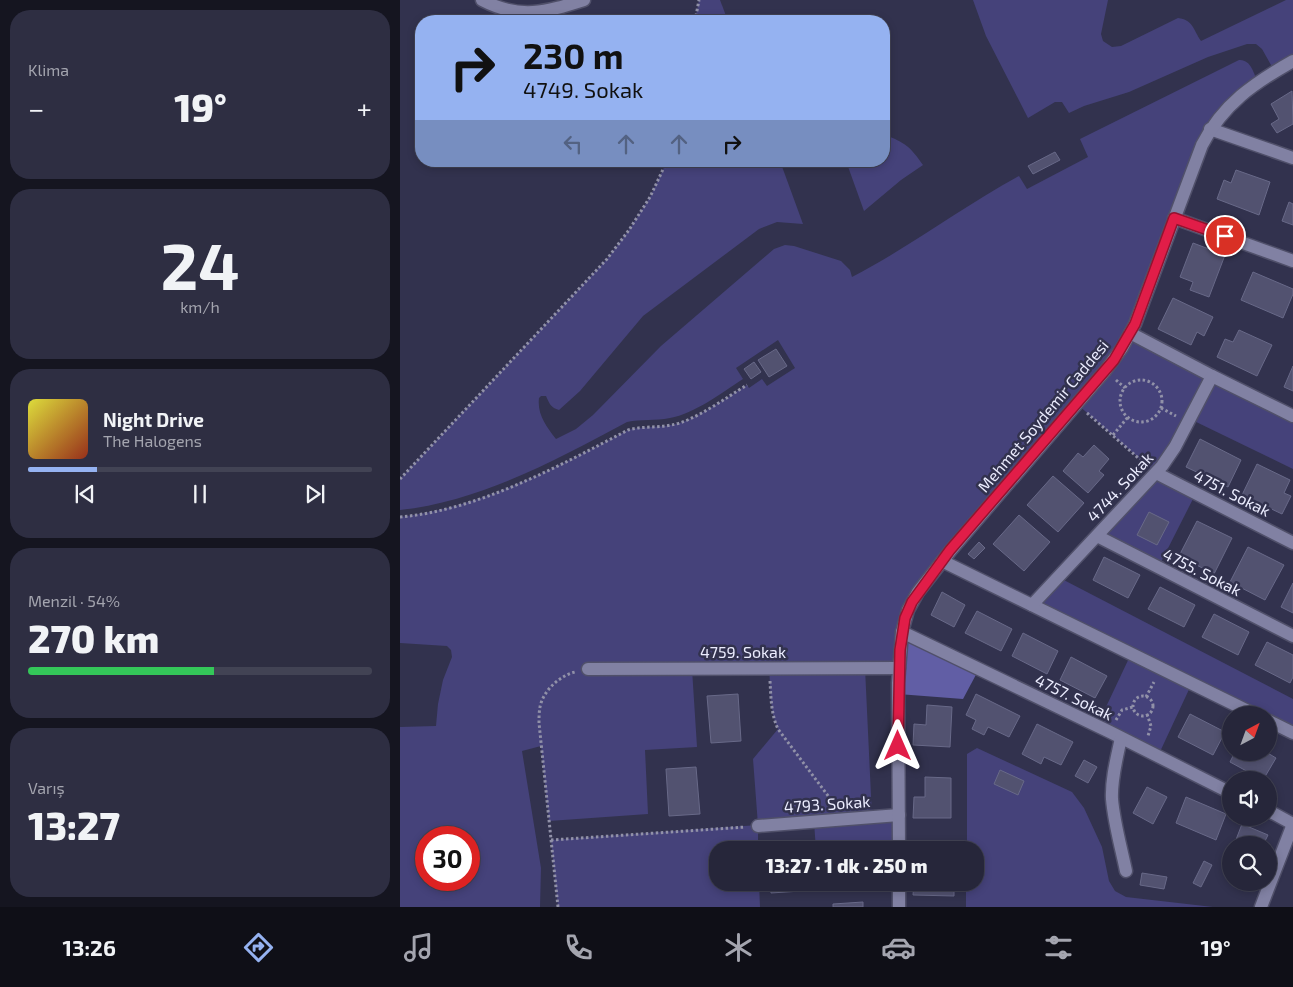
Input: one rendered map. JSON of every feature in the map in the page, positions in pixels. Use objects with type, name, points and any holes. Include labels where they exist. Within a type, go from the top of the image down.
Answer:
[{"type":"street","points":[[482,0],[504,10],[520,13],[547,11],[584,0]]},
{"type":"street","name":"Mehmet Soydemir Caddesi","points":[[899,841],[899,668],[902,632],[905,618],[912,602],[942,561],[1105,372],[1130,333],[1202,145],[1210,129],[1227,108],[1244,93],[1293,61]]},
{"type":"street","points":[[1210,129],[1293,158]]},
{"type":"street","points":[[1174,218],[1293,261]]},
{"type":"street","points":[[1130,333],[1293,416]]},
{"type":"street","name":"4744. Sokak","points":[[1032,605],[1156,473],[1175,447],[1212,376]]},
{"type":"street","name":"4751. Sokak","points":[[1156,473],[1292,540]]},
{"type":"street","name":"4755. Sokak","points":[[1097,536],[1293,636]]},
{"type":"street","points":[[942,561],[1238,706]]},
{"type":"street","name":"4757. Sokak","points":[[902,632],[1222,788]]},
{"type":"street","name":"4759. Sokak","points":[[588,669],[899,668]]},
{"type":"street","points":[[1278,726],[1293,733]]},
{"type":"street","points":[[1116,735],[1112,797],[1114,820],[1126,871]]},
{"type":"street","name":"4793. Sokak","points":[[758,826],[899,815]]},
{"type":"street","points":[[1261,907],[1293,824],[1277,815]]},
{"type":"street","points":[[899,891],[899,907]]},
{"type":"path","points":[[697,15],[699,0]]},
{"type":"path","points":[[400,479],[607,259],[629,230],[650,197],[664,167]]},
{"type":"path","points":[[1141,380],[1154,384],[1159,389],[1162,402],[1158,414],[1146,421],[1140,422],[1128,417],[1121,404],[1120,397],[1125,388],[1134,381],[1141,380]]},
{"type":"path","points":[[400,517],[423,514],[491,496],[628,430],[640,426],[671,426],[683,422],[747,385]]},
{"type":"path","points":[[1077,404],[1156,473]]},
{"type":"path","points":[[1113,436],[1128,417]]},
{"type":"path","points":[[770,668],[772,710],[776,724],[846,819]]},
{"type":"path","points":[[558,907],[539,723],[540,706],[546,692],[557,682],[572,673],[588,669]]},
{"type":"path","points":[[1133,707],[1137,698],[1143,696],[1149,698],[1153,707],[1148,714],[1151,726],[1142,748]]},
{"type":"path","points":[[1116,735],[1122,710],[1133,707]]},
{"type":"path","points":[[1133,707],[1138,714],[1148,714]]},
{"type":"path","points":[[551,840],[758,826]]},
{"type":"shaded area","points":[[699,0],[720,0],[726,15],[696,15]]},
{"type":"shaded area","points":[[973,0],[1108,0],[1101,34],[1103,41],[1112,47],[1121,46],[1178,18],[1190,23],[1201,41],[1286,0],[1293,0],[1293,61],[1275,72],[1262,49],[1256,44],[1247,44],[1208,57],[1129,92],[1084,106],[1069,113],[1062,102],[1055,102],[1028,118],[986,36]]},
{"type":"shaded area","points":[[1239,60],[1243,60],[1252,68],[1258,83],[1218,117],[1131,333],[1293,416],[1293,469],[1190,419],[1156,473],[1077,404],[912,602],[899,668],[865,668],[872,817],[899,815],[899,841],[815,841],[814,822],[758,826],[758,841],[709,841],[709,891],[759,891],[760,907],[558,907],[551,840],[758,825],[753,759],[778,729],[772,707],[769,669],[692,669],[697,747],[645,750],[648,814],[549,821],[541,746],[522,751],[541,868],[540,907],[400,907],[400,727],[436,726],[443,680],[452,657],[451,650],[447,646],[400,643],[400,517],[460,505],[518,484],[546,472],[628,430],[680,423],[699,414],[747,385],[749,388],[762,379],[767,386],[795,368],[778,340],[736,368],[743,379],[689,412],[664,419],[627,422],[573,451],[489,488],[460,498],[400,510],[400,479],[607,259],[629,230],[650,197],[664,167],[782,167],[803,224],[777,222],[759,229],[643,316],[580,391],[559,410],[552,407],[546,396],[541,396],[539,398],[539,409],[541,415],[556,439],[576,429],[593,415],[661,346],[774,249],[785,245],[794,246],[841,261],[850,270],[852,277],[895,253],[1019,176],[1027,189],[1088,157],[1080,139]]},
{"type":"shaded area","points":[[890,137],[906,146],[923,165],[901,180],[864,211],[848,167],[890,167]]},
{"type":"shaded area","points":[[1156,473],[1196,493],[1158,568],[1097,536]]},
{"type":"shaded area","points":[[1058,577],[1293,699],[1293,733],[1278,722],[1278,706],[1238,706],[1192,683],[1158,756],[1097,726],[1131,654],[1032,605]]},
{"type":"shaded area","points":[[902,632],[979,669],[963,699],[898,694]]},
{"type":"shaded area","points":[[977,748],[1072,792],[1084,808],[1102,847],[1109,881],[1115,891],[1126,897],[1213,907],[966,907],[966,891],[984,891],[984,841],[967,841],[967,754]]},
{"type":"building","points":[[1292,91],[1293,124],[1277,133],[1271,124],[1279,119],[1271,104]]},
{"type":"building","points":[[1055,152],[1060,160],[1033,174],[1028,166]]},
{"type":"building","points":[[1236,170],[1270,182],[1259,215],[1217,199],[1224,180],[1231,183]]},
{"type":"building","points":[[1289,202],[1293,204],[1293,225],[1282,221]]},
{"type":"building","points":[[1193,243],[1225,255],[1209,297],[1190,290],[1193,282],[1180,277]]},
{"type":"building","points":[[1253,272],[1293,289],[1293,294],[1283,318],[1241,300]]},
{"type":"building","points":[[1173,298],[1213,317],[1204,336],[1197,332],[1191,345],[1158,329]]},
{"type":"building","points":[[1239,330],[1272,345],[1257,376],[1217,357],[1225,339],[1233,342]]},
{"type":"building","points":[[776,349],[787,366],[769,377],[758,360]]},
{"type":"building","points":[[754,362],[761,372],[751,379],[744,369]]},
{"type":"building","points":[[1293,366],[1293,391],[1284,387]]},
{"type":"building","points":[[1200,439],[1241,460],[1228,487],[1186,467]]},
{"type":"building","points":[[1094,445],[1109,459],[1099,471],[1104,475],[1088,493],[1063,471],[1078,453],[1083,457]]},
{"type":"building","points":[[1257,464],[1290,480],[1284,493],[1291,496],[1282,514],[1242,495]]},
{"type":"building","points":[[1053,476],[1084,503],[1058,532],[1027,505]]},
{"type":"building","points":[[1149,512],[1169,522],[1157,545],[1137,535]]},
{"type":"building","points":[[1019,515],[1050,542],[1024,571],[993,544]]},
{"type":"building","points":[[1197,521],[1232,538],[1214,574],[1179,556]]},
{"type":"building","points":[[979,542],[985,548],[974,559],[968,554]]},
{"type":"building","points":[[1248,547],[1284,565],[1265,600],[1230,582]]},
{"type":"building","points":[[1104,557],[1140,575],[1128,598],[1093,580]]},
{"type":"building","points":[[1293,583],[1293,613],[1281,607]]},
{"type":"building","points":[[1160,587],[1195,605],[1184,627],[1148,609]]},
{"type":"building","points":[[942,592],[965,605],[954,627],[931,615]]},
{"type":"building","points":[[977,611],[1012,629],[1001,651],[965,633]]},
{"type":"building","points":[[1214,614],[1249,632],[1238,655],[1202,637]]},
{"type":"building","points":[[1023,633],[1058,651],[1047,674],[1012,656]]},
{"type":"building","points":[[1267,642],[1293,655],[1293,677],[1290,683],[1255,665]]},
{"type":"building","points":[[1071,657],[1107,676],[1095,698],[1060,680]]},
{"type":"building","points":[[738,694],[741,741],[711,743],[707,696]]},
{"type":"building","points":[[976,694],[1020,716],[1009,737],[988,727],[984,735],[972,729],[976,720],[966,715]]},
{"type":"building","points":[[927,705],[952,707],[950,747],[913,745],[914,724],[926,725]]},
{"type":"building","points":[[1190,714],[1222,730],[1222,738],[1213,755],[1178,737]]},
{"type":"building","points":[[1037,724],[1073,742],[1061,765],[1044,757],[1041,764],[1022,754]]},
{"type":"building","points":[[1084,760],[1097,767],[1088,783],[1075,776]]},
{"type":"building","points":[[1274,761],[1268,771],[1246,771],[1230,762]]},
{"type":"building","points":[[696,767],[700,814],[669,816],[666,769]]},
{"type":"building","points":[[1000,770],[1024,781],[1018,795],[994,784]]},
{"type":"building","points":[[925,777],[951,778],[951,818],[913,818],[914,797],[925,797]]},
{"type":"building","points":[[1147,787],[1167,797],[1153,824],[1133,813]]},
{"type":"building","points":[[1186,797],[1222,812],[1222,824],[1216,840],[1176,823]]},
{"type":"building","points":[[1241,826],[1247,826],[1268,835],[1268,836],[1237,836]]},
{"type":"building","points":[[1204,861],[1212,865],[1201,887],[1193,883]]},
{"type":"building","points":[[1142,873],[1167,877],[1164,889],[1140,885]]},
{"type":"building","points":[[771,891],[801,891],[771,893]]},
{"type":"building","points":[[913,891],[954,891],[954,896],[913,895]]},
{"type":"building","points":[[863,902],[863,907],[833,907],[833,904]]},
{"type":"route","points":[[898,746],[898,683],[902,632],[908,610],[918,592],[950,550],[1114,360],[1135,324],[1174,218],[1225,236]]}]
